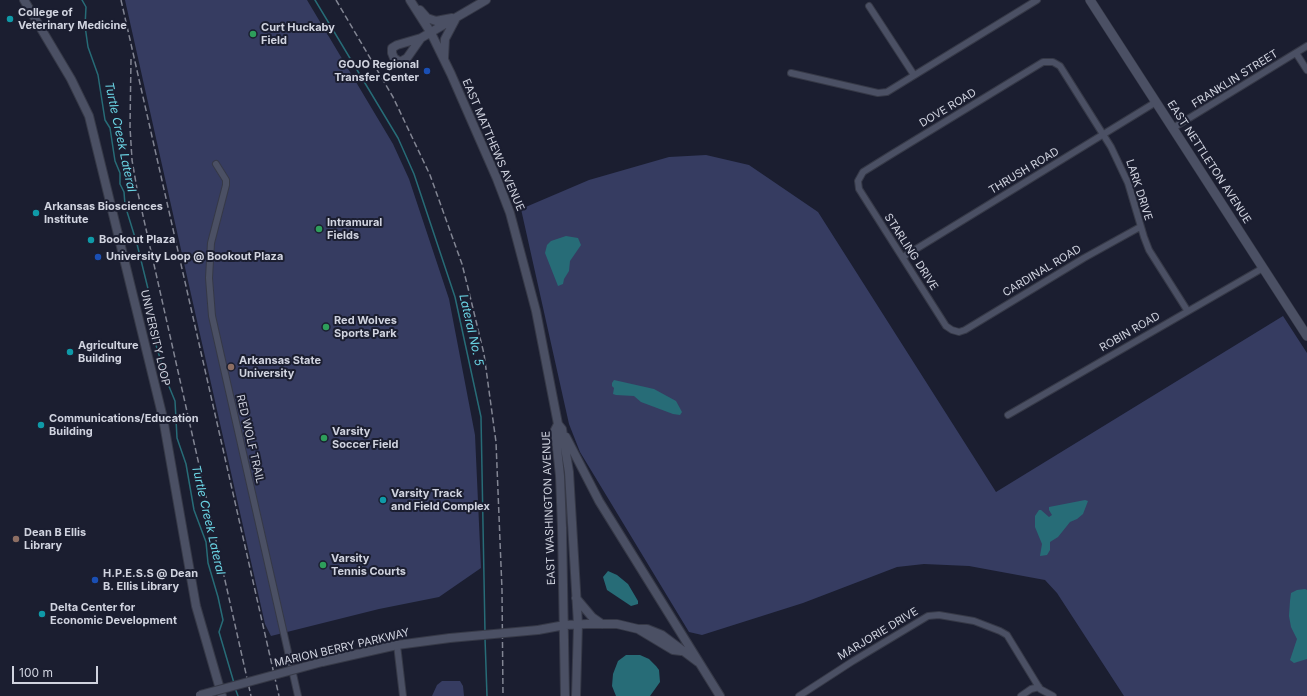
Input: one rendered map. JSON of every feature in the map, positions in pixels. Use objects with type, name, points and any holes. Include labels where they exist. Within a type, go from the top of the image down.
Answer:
[{"type":"main road","name":"EAST NETTLETON AVENUE","points":[[1090,0],[1307,336]]},
{"type":"street","name":"UNIVERSITY LOOP","points":[[24,0],[71,78],[89,116],[163,418],[196,606],[222,696]]},
{"type":"street","points":[[421,38],[486,0]]},
{"type":"street","points":[[791,73],[878,93],[887,92],[1037,0]]},
{"type":"street","points":[[411,1],[427,18],[436,21],[457,17]]},
{"type":"street","name":"EAST MATTHEWS AVENUE","points":[[411,1],[446,62],[497,179],[510,214],[536,311],[560,427]]},
{"type":"street","points":[[869,6],[914,75]]},
{"type":"street","points":[[446,62],[444,53],[445,39],[457,17]]},
{"type":"street","name":"FRANKLIN STREET","points":[[1173,128],[1307,46]]},
{"type":"street","points":[[1296,53],[1307,70]]},
{"type":"street","name":"DOVE ROAD","points":[[859,179],[863,172],[1043,62],[1053,62]]},
{"type":"street","name":"LARK DRIVE","points":[[1053,62],[1060,66],[1121,165],[1140,227],[1156,263],[1187,310]]},
{"type":"street","name":"THRUSH ROAD","points":[[903,257],[1156,102]]},
{"type":"street","name":"RED WOLF TRAIL","points":[[216,164],[226,180],[226,185],[213,229],[209,258],[212,316],[298,696]]},
{"type":"street","name":"STARLING DRIVE","points":[[859,179],[859,189],[946,326],[954,331]]},
{"type":"street","name":"CARDINAL ROAD","points":[[954,331],[965,330],[1084,258],[1140,227]]},
{"type":"street","name":"ROBIN ROAD","points":[[1008,415],[1187,310],[1263,268]]},
{"type":"street","points":[[560,427],[598,501],[720,696]]},
{"type":"street","name":"EAST WASHINGTON AVENUE","points":[[565,696],[565,625],[560,476],[555,430],[560,427],[569,472],[578,624],[576,696]]},
{"type":"street","points":[[576,598],[592,616],[602,624]]},
{"type":"street","name":"MARJORIE DRIVE","points":[[799,696],[853,661],[928,616],[934,615],[960,617],[1003,633],[1011,640],[1020,658],[1039,687]]},
{"type":"street","points":[[565,625],[617,624],[638,629],[647,629],[662,635],[677,644],[681,651],[700,664]]},
{"type":"street","name":"MARION BERRY PARKWAY","points":[[198,696],[322,662],[398,645],[450,638],[538,630],[565,625]]},
{"type":"street","points":[[398,645],[403,696]]},
{"type":"street","points":[[1020,696],[1031,689],[1039,687],[1053,696]]},
{"type":"shaded area","name":"Red Wolves Sports Park","points":[[125,0],[307,0],[393,144],[409,179],[449,299],[475,435],[481,568],[439,597],[379,609],[271,636],[265,624]]},
{"type":"shaded area","points":[[706,155],[749,165],[818,212],[996,492],[1283,316],[1307,353],[1307,696],[1124,696],[1057,593],[1045,580],[969,566],[924,564],[897,567],[803,603],[702,635],[689,632],[580,452],[569,424],[521,209],[589,180],[669,157]]},
{"type":"shaded area","points":[[566,236],[578,238],[581,245],[570,261],[569,271],[563,284],[558,286],[545,253],[547,245],[551,241]]},
{"type":"shaded area","points":[[614,380],[654,389],[676,401],[682,412],[680,415],[673,414],[641,402],[634,396],[613,394],[614,388],[612,383]]},
{"type":"shaded area","points":[[1085,500],[1088,501],[1083,514],[1070,522],[1058,537],[1050,542],[1050,550],[1047,555],[1040,556],[1042,544],[1035,527],[1035,516],[1039,510],[1049,517],[1052,515],[1049,507]]},
{"type":"shaded area","points":[[608,571],[617,575],[628,584],[638,601],[638,604],[631,606],[607,590],[603,577]]},
{"type":"shaded area","points":[[1297,590],[1307,590],[1307,659],[1294,663],[1290,660],[1297,639],[1291,627],[1289,616],[1291,593]]},
{"type":"shaded area","points":[[626,655],[640,655],[649,659],[659,670],[660,682],[650,696],[616,696],[612,686],[613,674],[618,661]]},
{"type":"shaded area","points":[[442,681],[460,681],[463,686],[464,696],[432,696],[437,685]]},
{"type":"waterway","name":"Turtle Creek Lateral","points":[[82,0],[86,7],[85,26],[88,47],[98,75],[105,120],[110,128],[115,161],[120,173],[120,184],[124,192],[125,205],[137,244],[152,305],[155,342],[175,401],[177,438],[186,464],[194,510],[206,542],[208,563],[223,620],[219,632],[234,683]]},
{"type":"waterway","name":"Lateral No. 5","points":[[315,0],[398,138],[414,174],[455,297],[481,417],[485,632]]},
{"type":"waterway","name":"Lateral No. 5","points":[[485,638],[487,696]]},
{"type":"waterway","name":"Turtle Creek Lateral","points":[[235,688],[238,696]]},
{"type":"railway","points":[[121,0],[279,696]]},
{"type":"railway","points":[[336,0],[393,97],[430,175],[462,264],[484,354],[496,442],[502,590],[503,696]]},
{"type":"railway","points":[[131,59],[130,127],[132,160],[137,189],[251,696]]},
{"type":"place","name":"College of Veterinary Medicine","points":[[10,19]]},
{"type":"place","name":"Curt Huckaby Field","points":[[253,34]]},
{"type":"place","name":"GOJO Regional Transfer Center","points":[[427,71]]},
{"type":"place","name":"Arkansas Biosciences Institute","points":[[36,213]]},
{"type":"place","name":"Intramural Fields","points":[[319,229]]},
{"type":"place","name":"Bookout Plaza","points":[[91,240]]},
{"type":"place","name":"University Loop @ Bookout Plaza","points":[[98,257]]},
{"type":"place","name":"Red Wolves Sports Park","points":[[326,327]]},
{"type":"place","name":"Agriculture Building","points":[[70,352]]},
{"type":"place","name":"Arkansas State University","points":[[231,367]]},
{"type":"place","name":"Communications/Education Building","points":[[41,425]]},
{"type":"place","name":"Varsity Soccer Field","points":[[324,438]]},
{"type":"place","name":"Varsity Track and Field Complex","points":[[383,500]]},
{"type":"place","name":"Dean B Ellis Library","points":[[16,539]]},
{"type":"place","name":"Varsity Tennis Courts","points":[[323,565]]},
{"type":"place","name":"H.P.E.S.S @ Dean B. Ellis Library","points":[[95,580]]},
{"type":"place","name":"Delta Center for Economic Development","points":[[42,614]]}]
